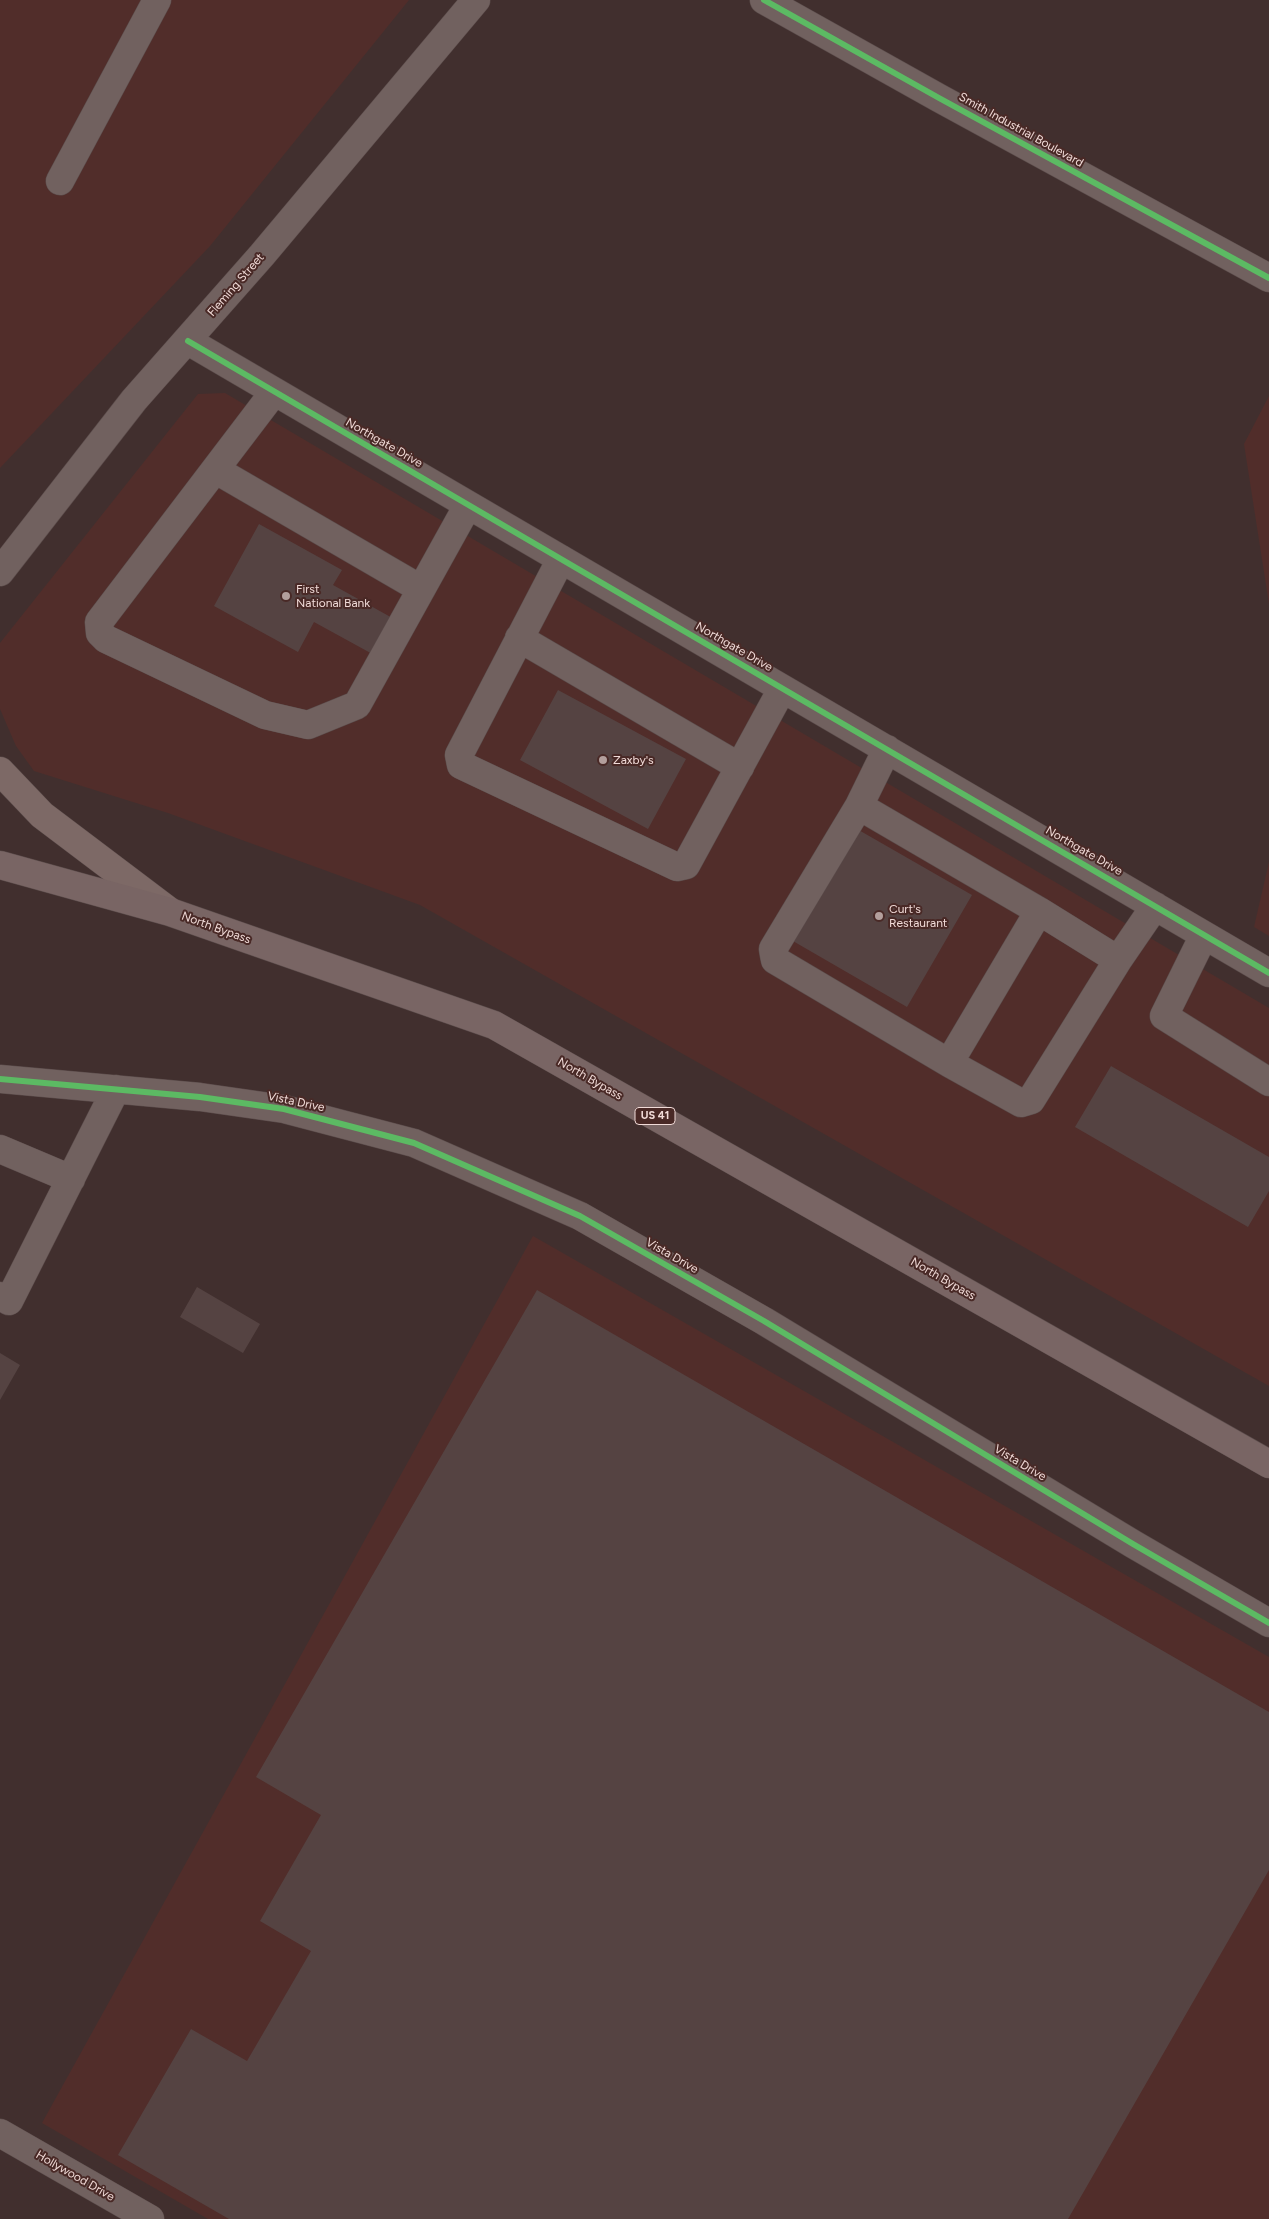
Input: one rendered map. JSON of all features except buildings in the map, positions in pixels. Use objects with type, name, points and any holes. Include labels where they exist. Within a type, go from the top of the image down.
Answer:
[{"type":"highway","name":"North Bypass","points":[[0,865],[170,912],[494,1025],[1269,1464]]},
{"type":"main road","points":[[0,771],[42,815],[170,912]]},
{"type":"street","points":[[60,181],[157,0]]},
{"type":"street","name":"Fleming Street","points":[[0,572],[134,400],[188,342],[476,0]]},
{"type":"street","name":"Smith Industrial Boulevard","points":[[764,0],[947,103],[1269,278]]},
{"type":"street","name":"Northgate Drive","points":[[188,342],[1269,973]]},
{"type":"street","points":[[274,392],[99,622],[100,633],[106,639],[265,715],[308,725],[357,705],[468,504]]},
{"type":"street","points":[[216,470],[421,589]]},
{"type":"street","points":[[561,559],[458,755],[461,765],[677,867],[686,865],[782,689]]},
{"type":"street","points":[[519,638],[740,767]]},
{"type":"street","points":[[887,749],[860,806],[773,950],[776,960],[949,1063],[1021,1103],[1031,1100],[1118,960],[1155,906]]},
{"type":"street","points":[[860,806],[1039,911],[1118,960]]},
{"type":"street","points":[[949,1063],[1039,911]]},
{"type":"street","points":[[1204,935],[1164,1016],[1269,1082]]},
{"type":"street","name":"Vista Drive","points":[[0,1079],[200,1097],[284,1109],[414,1142],[580,1216],[764,1322],[1125,1539],[1269,1623]]},
{"type":"street","points":[[0,1296],[9,1301],[116,1089]]},
{"type":"street","points":[[0,1149],[71,1179]]},
{"type":"street","name":"Hollywood Drive","points":[[0,2133],[150,2219]]},
{"type":"shaded area","points":[[0,0],[409,0],[210,246],[0,468]]},
{"type":"shaded area","points":[[225,393],[1269,1008],[1269,1386],[420,905],[168,813],[34,771],[16,746],[0,709],[0,643],[198,394]]},
{"type":"shaded area","points":[[1269,396],[1269,604],[1244,444]]},
{"type":"shaded area","points":[[1269,862],[1269,936],[1254,927]]},
{"type":"shaded area","points":[[533,1236],[1269,1657],[1269,2219],[208,2219],[42,2123]]},
{"type":"cycle path","points":[[764,0],[1269,278]]},
{"type":"cycle path","points":[[188,341],[1269,973]]},
{"type":"cycle path","points":[[0,1079],[200,1097],[284,1109],[414,1143],[580,1216],[764,1321],[1133,1544],[1269,1623]]},
{"type":"place","name":"First National Bank","points":[[286,596]]},
{"type":"place","name":"Zaxby's","points":[[603,760]]},
{"type":"place","name":"Curt's Restaurant","points":[[879,916]]}]
